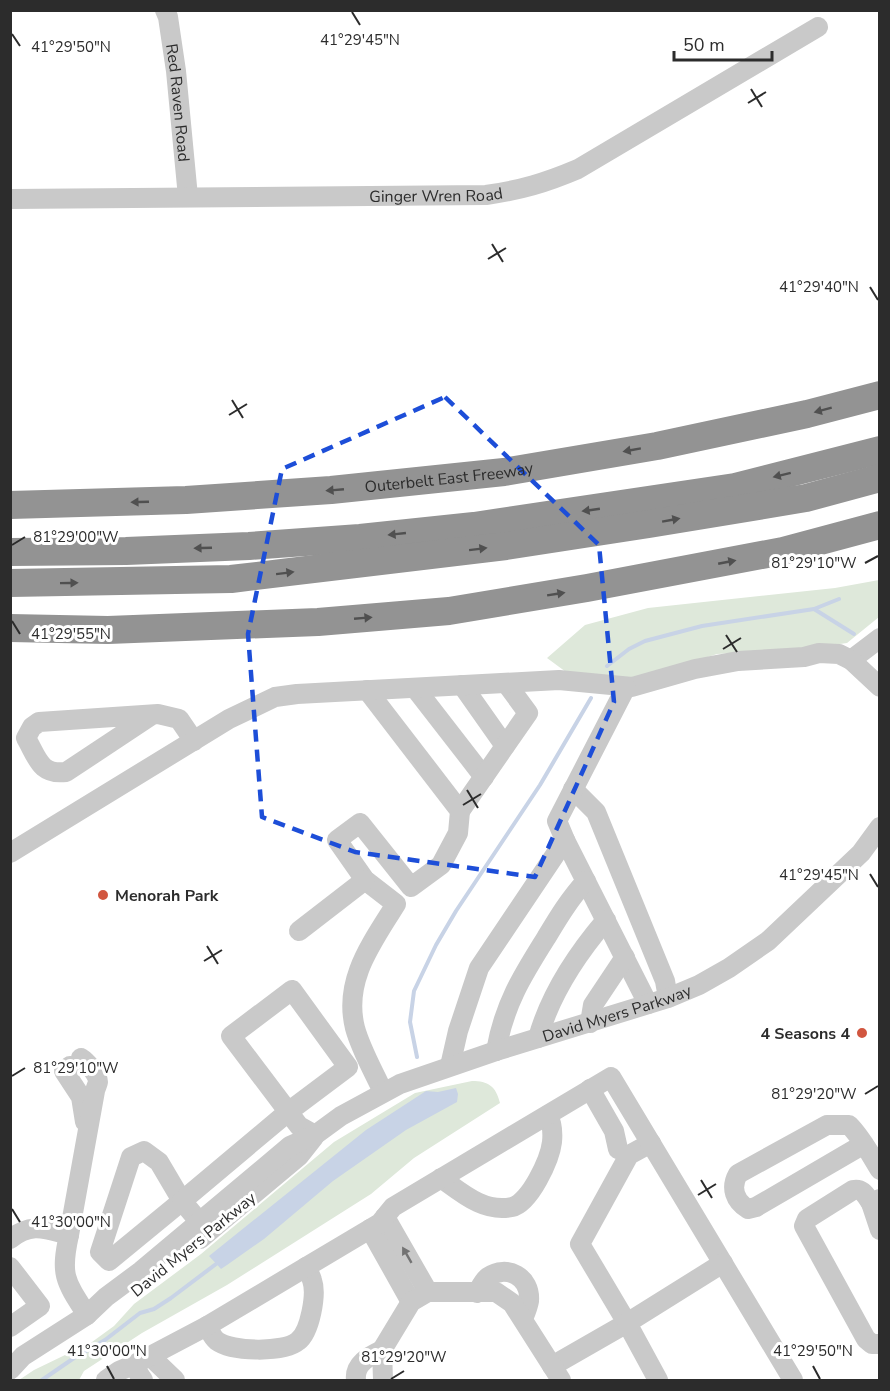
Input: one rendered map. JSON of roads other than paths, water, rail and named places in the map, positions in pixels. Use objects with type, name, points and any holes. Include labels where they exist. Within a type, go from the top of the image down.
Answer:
[{"type":"highway","name":"Outerbelt East Freeway","points":[[10,505],[186,500],[331,490],[504,472],[657,446],[807,414],[879,395]]},
{"type":"highway","points":[[10,552],[126,551],[249,546],[360,538],[463,527],[735,487],[879,450]]},
{"type":"highway","points":[[10,583],[231,579],[361,564],[506,546],[806,498],[879,478]]},
{"type":"highway","points":[[10,647],[449,611],[783,551],[879,525]]},
{"type":"highway","points":[[10,628],[108,630],[318,622]]},
{"type":"street","name":"Red Raven Road","points":[[165,10],[176,71],[188,197]]},
{"type":"street","name":"Ginger Wren Road","points":[[10,199],[486,195],[517,191],[547,183],[578,169],[818,27]]},
{"type":"street","points":[[851,660],[879,638]]},
{"type":"street","points":[[10,853],[194,741],[252,707],[275,697],[559,680],[632,687],[695,669],[738,661],[804,657],[819,653],[839,654],[851,660],[879,687]]},
{"type":"street","points":[[383,1092],[355,1030],[351,1001],[363,958],[396,904],[411,887],[441,864],[458,833],[460,811],[528,713],[506,683]]},
{"type":"street","points":[[462,685],[505,746]]},
{"type":"street","points":[[626,687],[557,821],[648,1004]]},
{"type":"street","points":[[415,688],[484,777]]},
{"type":"street","points":[[367,690],[460,811]]},
{"type":"street","points":[[152,715],[66,772],[54,773],[44,769],[26,738],[32,727],[39,722],[152,715],[179,719],[194,741]]},
{"type":"street","points":[[573,789],[596,812],[665,981],[668,998]]},
{"type":"street","points":[[396,904],[365,880],[337,840],[360,823],[411,887]]},
{"type":"street","name":"David Myers Parkway","points":[[15,1360],[87,1315],[106,1297],[204,1227],[290,1146],[315,1135],[341,1116],[383,1092],[495,1051],[668,998],[699,985],[729,968],[768,941],[861,853],[879,827]]},
{"type":"street","points":[[450,1066],[458,1031],[480,969],[565,840]]},
{"type":"street","points":[[298,931],[365,880]]},
{"type":"street","points":[[495,1051],[500,1028],[518,982],[568,902],[586,881]]},
{"type":"street","points":[[538,1038],[543,1019],[556,994],[587,942],[606,920]]},
{"type":"street","points":[[615,939],[642,926]]},
{"type":"street","points":[[590,1023],[594,1005],[625,957]]},
{"type":"street","points":[[204,1227],[182,1201],[159,1162],[144,1151],[131,1157],[100,1252],[109,1261],[182,1201],[288,1112],[348,1067],[292,990],[231,1036],[288,1112],[299,1126],[315,1135]]},
{"type":"street","points":[[75,1062],[85,1061],[98,1079],[63,1261],[67,1284],[87,1315]]},
{"type":"street","points":[[106,1380],[119,1371],[142,1367],[377,1223],[393,1207],[611,1077],[793,1380]]},
{"type":"street","points":[[590,1089],[614,1131],[618,1149]]},
{"type":"street","points":[[441,1178],[479,1204],[497,1208],[513,1207],[524,1201],[546,1163],[552,1143],[552,1123],[548,1115]]},
{"type":"street","points":[[864,1144],[756,1207],[748,1209],[741,1205],[734,1191],[733,1182],[738,1174],[827,1125],[849,1125],[858,1134],[864,1144],[879,1170]]},
{"type":"street","points":[[651,1143],[629,1155],[580,1244],[658,1380]]},
{"type":"street","points":[[879,1230],[875,1201],[864,1191],[858,1189],[807,1219],[804,1226],[866,1339],[872,1344],[879,1344]]},
{"type":"street","points":[[377,1223],[420,1297]]},
{"type":"street","points":[[10,1239],[20,1232],[35,1227],[69,1235]]},
{"type":"street","points":[[420,1297],[496,1292],[512,1303],[556,1373],[627,1323],[723,1263]]},
{"type":"street","points":[[10,1267],[40,1306],[10,1327]]},
{"type":"street","points":[[207,1326],[217,1341],[231,1347],[265,1350],[296,1344],[305,1334],[311,1308],[312,1281],[306,1268]]},
{"type":"street","points":[[356,1380],[355,1375],[359,1367],[368,1357],[382,1350],[420,1297]]},
{"type":"street","points":[[10,1332],[15,1360]]},
{"type":"street","points":[[382,1350],[383,1380]]},
{"type":"street","points":[[142,1367],[175,1380]]},
{"type":"water","points":[[456,1088],[457,1102],[406,1130],[333,1181],[264,1239],[227,1265],[221,1269],[209,1256],[366,1130],[426,1091],[438,1092]]},
{"type":"waterway","points":[[607,666],[629,649],[645,641],[702,626],[814,609],[839,599]]},
{"type":"waterway","points":[[814,609],[854,634]]},
{"type":"waterway","points":[[417,1057],[410,1022],[414,991],[436,945],[540,785],[591,698]]},
{"type":"waterway","points":[[42,1380],[105,1340],[140,1313],[154,1309],[171,1298],[220,1261]]},
{"type":"place","name":"Menorah Park","points":[[103,895]]},
{"type":"place","name":"4 Seasons 4","points":[[862,1033]]}]
